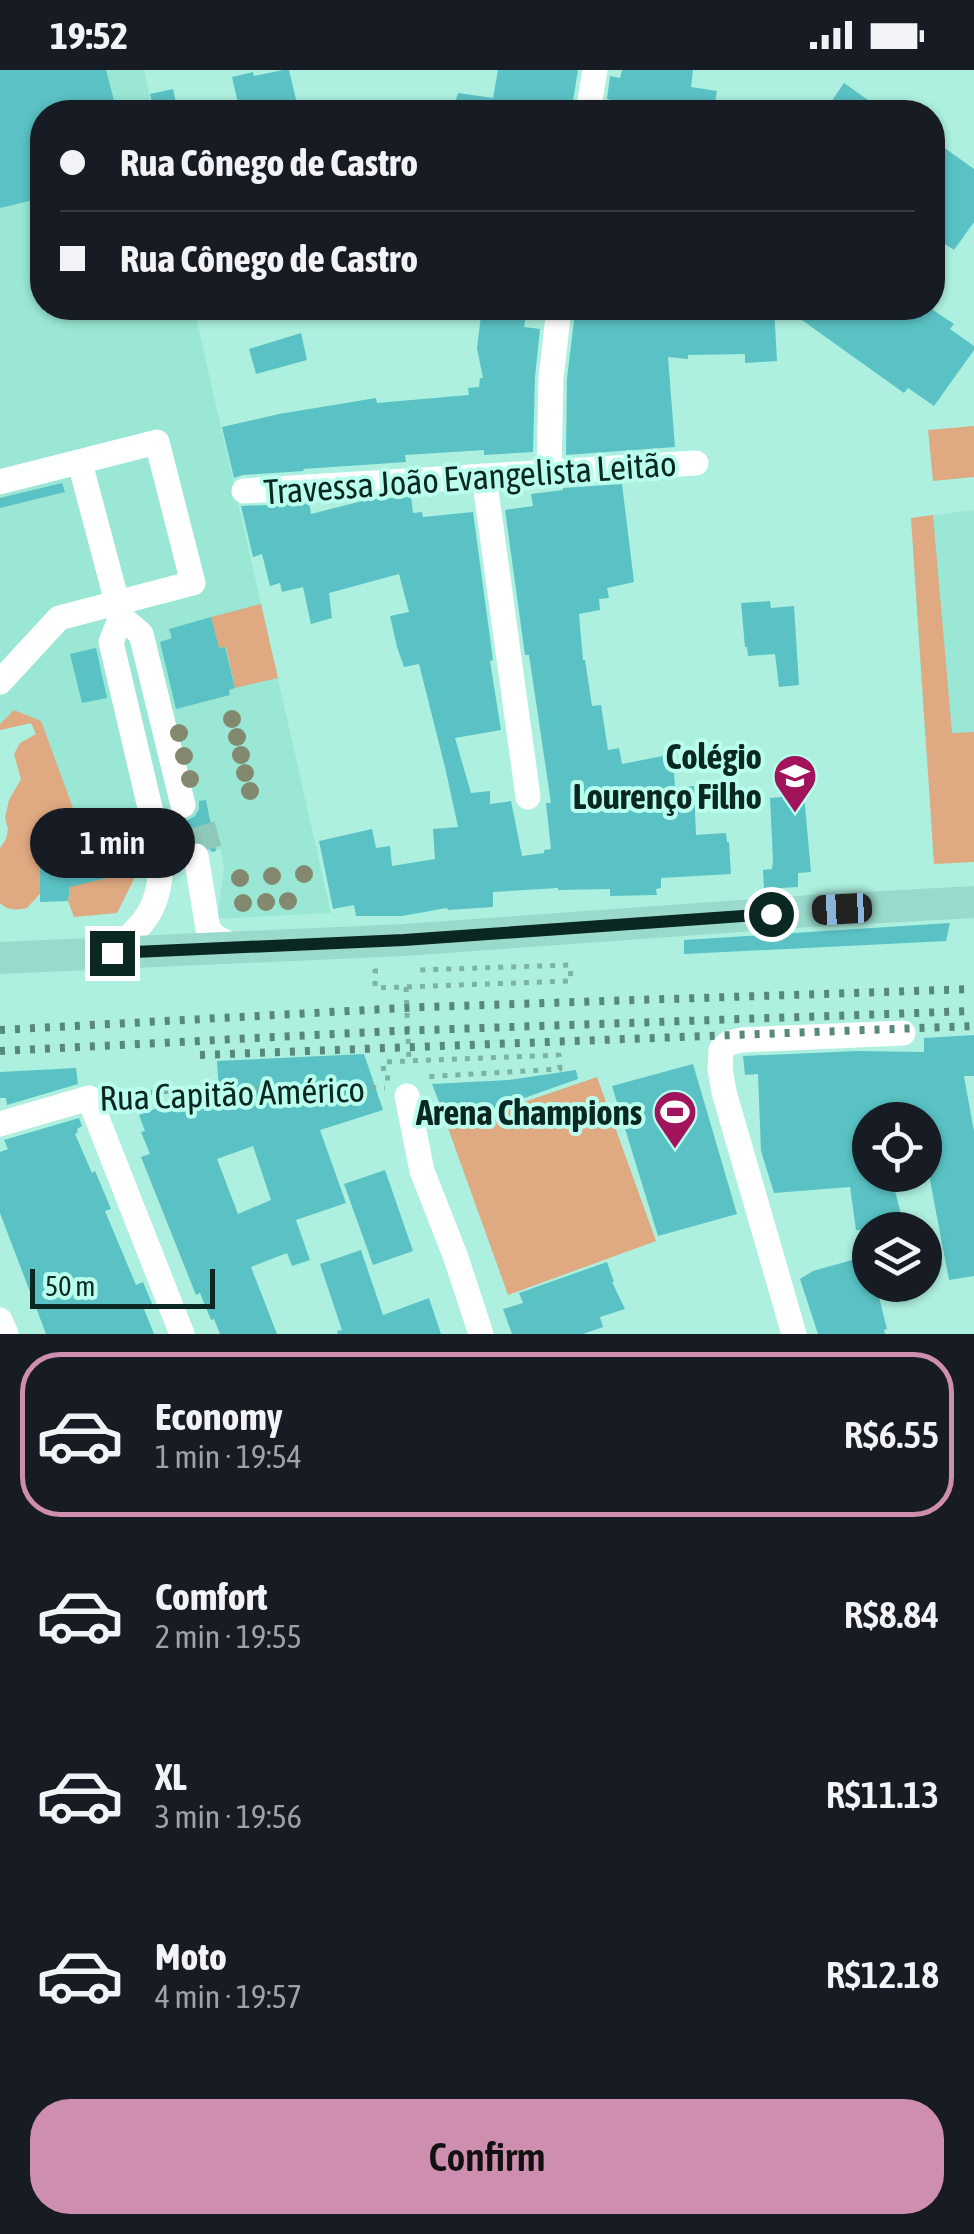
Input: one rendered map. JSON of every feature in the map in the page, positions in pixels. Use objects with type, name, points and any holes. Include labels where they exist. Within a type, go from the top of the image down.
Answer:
[{"type":"main road","points":[[0,958],[404,940],[974,902]]},
{"type":"street","points":[[590,100],[595,70]]},
{"type":"street","points":[[549,472],[551,378],[558,320]]},
{"type":"street","points":[[0,482],[157,442],[193,584],[120,610],[59,618],[0,682]]},
{"type":"street","points":[[80,463],[120,610],[140,634],[183,804]]},
{"type":"street","name":"Travessa João Evangelista Leitão","points":[[244,491],[696,463]]},
{"type":"street","points":[[484,476],[528,797]]},
{"type":"street","points":[[120,610],[111,642],[151,812]]},
{"type":"street","points":[[196,856],[208,929],[214,937],[235,947]]},
{"type":"street","points":[[112,953],[134,933],[156,902],[161,865]]},
{"type":"street","points":[[794,1334],[724,1092],[721,1050],[742,1040],[903,1033]]},
{"type":"street","points":[[408,1083],[422,1172],[481,1334]]},
{"type":"street","points":[[89,1098],[182,1334]]},
{"type":"street","name":"Rua Capitão Américo","points":[[0,1124],[89,1098]]},
{"type":"street","points":[[0,1320],[6,1334]]},
{"type":"path","points":[[388,971],[375,971],[376,988],[571,981],[570,965],[418,970]]},
{"type":"path","points":[[406,987],[409,1061],[383,1062],[384,1078],[408,1083]]},
{"type":"path","name":"Rua Capitão Américo","points":[[89,1098],[220,1088],[238,1091],[303,1086],[382,1087],[560,1069],[559,1055],[409,1061]]},
{"type":"shaded area","points":[[0,70],[144,70],[150,100],[30,100],[30,320],[197,320],[331,913],[217,919],[224,869],[221,849],[89,882],[32,723],[0,730]]},
{"type":"shaded area","points":[[974,426],[974,477],[933,481],[928,430]]},
{"type":"shaded area","points":[[974,510],[974,732],[925,736],[911,518]]},
{"type":"shaded area","points":[[933,515],[952,733],[974,732],[974,862],[934,864],[911,518]]},
{"type":"shaded area","points":[[261,604],[278,678],[235,688],[226,647],[218,648],[211,617]]},
{"type":"shaded area","points":[[14,710],[41,721],[84,838],[89,882],[138,871],[117,913],[74,917],[68,901],[75,855],[27,908],[13,909],[0,903],[0,848],[8,829],[5,818],[9,800],[21,779],[14,754],[20,743],[36,734],[31,723],[0,730],[0,724]]},
{"type":"shaded area","points":[[597,1077],[656,1241],[508,1295],[448,1128]]},
{"type":"building","points":[[0,70],[106,70],[114,100],[30,100],[30,201],[0,208]]},
{"type":"building","points":[[289,70],[296,100],[237,100],[232,77],[253,72],[254,76]]},
{"type":"building","points":[[498,70],[578,70],[573,100],[456,100],[458,93],[493,98]]},
{"type":"building","points":[[622,70],[693,70],[691,87],[717,91],[715,100],[607,99],[610,76],[620,78]]},
{"type":"building","points":[[844,83],[868,100],[832,100]]},
{"type":"building","points":[[173,89],[175,100],[151,100],[150,94]]},
{"type":"building","points":[[945,148],[974,169],[974,222],[954,250],[945,244]]},
{"type":"building","points":[[945,318],[954,324],[950,329],[974,346],[974,350],[934,406],[908,388],[904,393],[802,320]]},
{"type":"building","points":[[480,320],[525,320],[524,327],[540,329],[533,452],[484,455],[484,450],[405,455],[406,462],[234,478],[222,427],[376,398],[377,403],[469,395],[468,388],[479,387],[483,378],[477,348]]},
{"type":"building","points":[[574,320],[775,320],[777,361],[745,363],[745,354],[668,357],[675,447],[566,455],[567,379]]},
{"type":"building","points":[[301,333],[307,360],[256,374],[249,349]]},
{"type":"building","points":[[62,483],[65,492],[0,508],[0,498]]},
{"type":"building","points":[[622,484],[634,582],[607,588],[609,598],[599,599],[600,610],[579,614],[592,706],[601,705],[608,750],[619,748],[622,764],[673,754],[675,788],[694,786],[696,835],[726,833],[731,874],[661,878],[657,895],[610,896],[610,889],[558,888],[493,892],[493,907],[447,908],[402,916],[356,916],[354,905],[333,909],[319,841],[372,829],[376,848],[390,846],[392,866],[435,859],[433,829],[458,827],[445,767],[419,664],[404,667],[397,647],[390,616],[409,612],[399,574],[329,593],[332,618],[311,624],[303,587],[282,592],[280,583],[270,586],[262,554],[253,557],[241,506],[309,503],[311,514],[370,499],[411,497],[413,513],[422,512],[423,517],[473,512],[501,730],[455,738],[471,793],[490,791],[490,804],[511,801],[522,856],[551,849],[546,803],[551,803],[505,510],[533,506],[531,494]]},
{"type":"building","points":[[770,601],[771,608],[794,606],[799,685],[779,687],[775,654],[748,656],[741,603]]},
{"type":"building","points":[[211,617],[219,648],[225,647],[235,688],[229,690],[230,695],[176,709],[160,642],[172,638],[169,629]]},
{"type":"building","points":[[96,648],[107,698],[82,703],[70,654]]},
{"type":"building","points":[[804,795],[811,872],[798,873],[798,887],[764,889],[763,870],[772,869],[773,860],[770,798]]},
{"type":"building","points":[[206,800],[216,851],[212,852],[203,841],[192,840],[185,844],[180,860],[176,861],[169,851],[155,850],[147,857],[144,869],[70,887],[68,901],[40,902],[40,853],[84,854],[82,839],[123,830],[121,819],[135,816],[140,824],[154,828],[163,823],[167,808],[172,817],[186,821],[195,816],[199,801]]},
{"type":"building","points":[[950,923],[946,941],[684,954],[684,940]]},
{"type":"building","points":[[974,1035],[974,1076],[964,1076],[974,1132],[974,1276],[949,1280],[942,1243],[942,1212],[936,1212],[932,1192],[942,1192],[942,1102],[852,1102],[852,1192],[895,1192],[900,1212],[853,1212],[850,1187],[774,1193],[761,1151],[758,1074],[745,1075],[743,1056],[924,1052],[924,1038]]},
{"type":"building","points":[[364,1054],[383,1110],[320,1130],[346,1203],[296,1220],[310,1260],[292,1266],[287,1253],[251,1267],[277,1334],[220,1334],[200,1293],[196,1295],[141,1157],[150,1154],[139,1115],[170,1103],[170,1096],[219,1092],[217,1061]],"holes":[[[253,1146],[271,1200],[238,1214],[217,1159]]]},
{"type":"building","name":"Arena Champions","points":[[693,1064],[737,1214],[658,1236],[612,1086]]},
{"type":"building","points":[[76,1068],[78,1084],[7,1105],[6,1098],[0,1098],[0,1072]]},
{"type":"building","points":[[576,1070],[578,1079],[448,1125],[432,1084],[509,1080]]},
{"type":"building","points":[[79,1118],[82,1126],[75,1134],[111,1209],[105,1211],[136,1285],[143,1282],[153,1306],[144,1309],[154,1334],[46,1334],[0,1213],[0,1152],[8,1149],[4,1140]]},
{"type":"building","points":[[385,1170],[413,1251],[373,1265],[344,1184]]},
{"type":"building","points":[[361,1250],[383,1315],[429,1298],[441,1334],[338,1334],[342,1330],[320,1264]]},
{"type":"building","points":[[852,1260],[852,1302],[880,1302],[885,1334],[818,1334],[800,1279],[813,1271]]},
{"type":"building","points":[[607,1262],[625,1309],[600,1317],[603,1327],[583,1334],[512,1334],[503,1309],[523,1303],[519,1293]]},
{"type":"tunnel","points":[[158,850],[220,833]]},
{"type":"railway","points":[[0,1030],[423,1007],[974,989]]},
{"type":"railway","points":[[0,1051],[395,1031],[974,1011]]},
{"type":"railway","points":[[200,1055],[974,1026]]},
{"type":"place","name":"Colégio Lourenço Filho","points":[[795,814]]},
{"type":"place","name":"Arena Champions","points":[[675,1150]]},
{"type":"route","points":[[112,953],[404,940],[771,914]]}]
